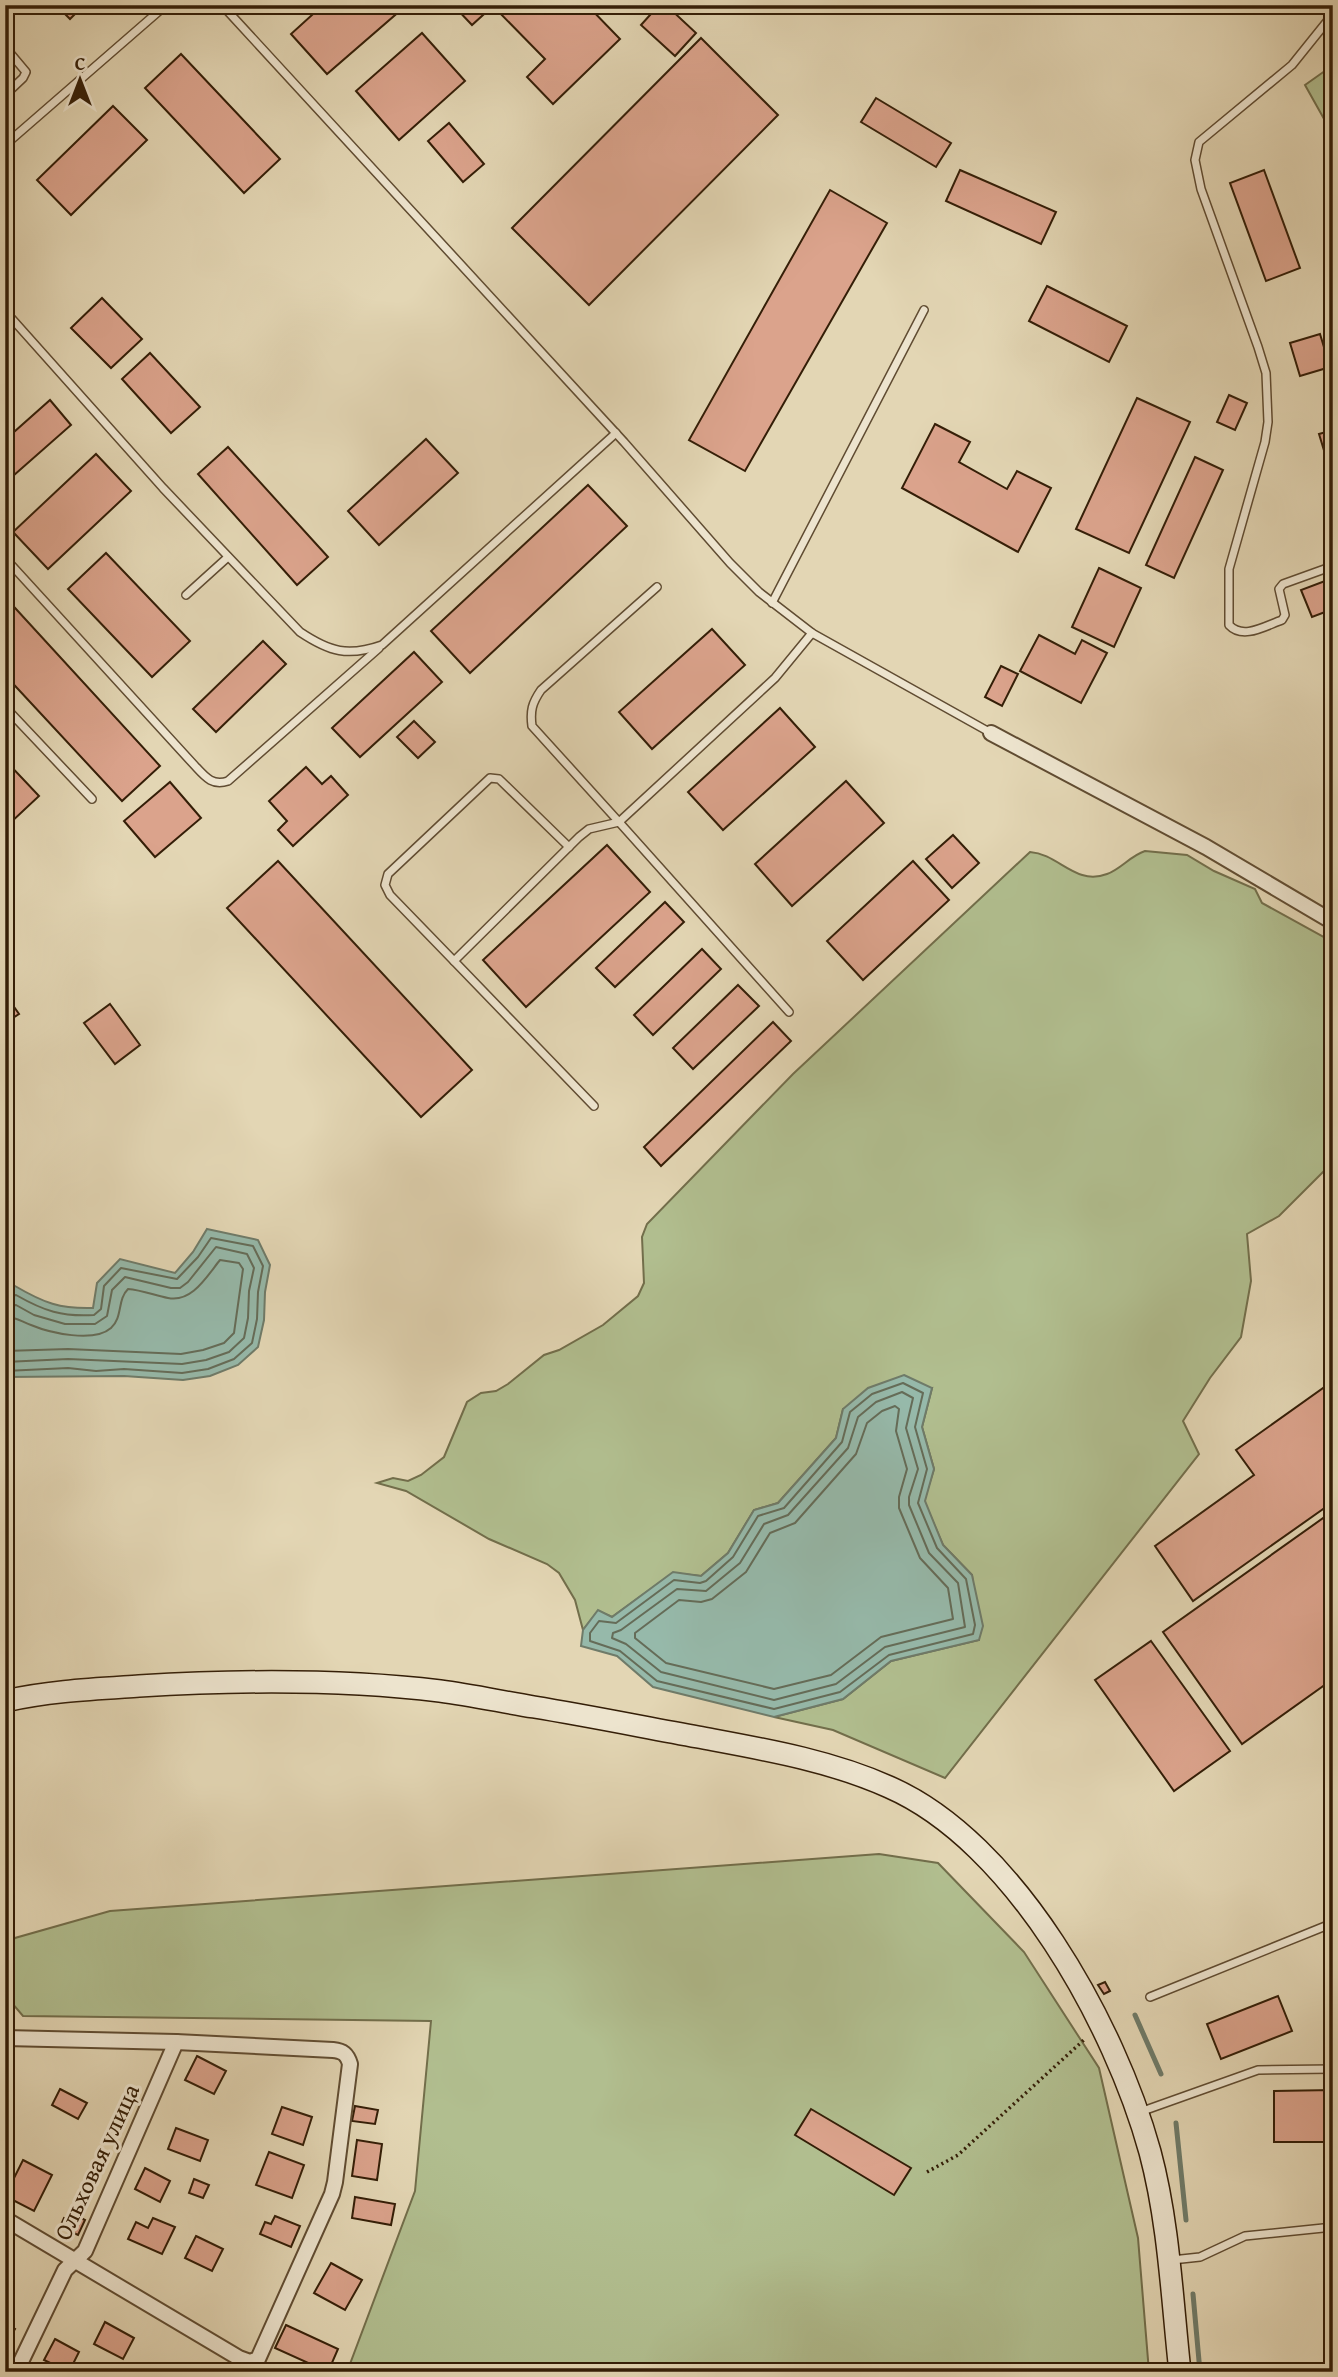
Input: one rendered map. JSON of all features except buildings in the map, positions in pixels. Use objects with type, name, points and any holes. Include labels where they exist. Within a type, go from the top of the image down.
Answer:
[{"type":"street","points":[[990,733],[1206,847],[1333,922]]},
{"type":"street","points":[[5,1701],[42,1693],[173,1684],[291,1682],[370,1685],[441,1692],[552,1710],[779,1752],[848,1770],[893,1788],[943,1819],[982,1853],[1016,1892],[1061,1955],[1100,2025],[1123,2075],[1152,2163],[1164,2223],[1180,2372]]},
{"type":"street","points":[[5,2038],[176,2042],[342,2051],[350,2064],[332,2194],[258,2359],[250,2362],[239,2358],[5,2219]]},
{"type":"street","name":"Ольховая улица","points":[[16,2372],[65,2270],[85,2252],[176,2042]]},
{"type":"lane","points":[[5,145],[166,5]]},
{"type":"lane","points":[[222,5],[616,433],[730,563],[772,603],[812,633],[990,733]]},
{"type":"lane","points":[[1333,14],[1292,65],[1199,142],[1195,160],[1201,189],[1266,373],[1268,401],[1265,442],[1230,569],[1229,625],[1238,632],[1246,633],[1282,620],[1285,615],[1279,589],[1283,584],[1333,566]]},
{"type":"lane","points":[[5,47],[26,72],[5,95]]},
{"type":"lane","points":[[772,603],[924,310]]},
{"type":"lane","points":[[5,311],[163,488],[300,632],[315,642],[347,653],[363,652],[382,645]]},
{"type":"lane","points":[[5,558],[209,781],[220,783],[228,781],[382,645],[616,433]]},
{"type":"lane","points":[[186,595],[228,557]]},
{"type":"lane","points":[[657,587],[541,690],[530,713],[532,726],[789,1012]]},
{"type":"lane","points":[[454,961],[589,829],[619,822],[775,678],[812,633]]},
{"type":"lane","points":[[5,707],[92,799]]},
{"type":"lane","points":[[569,847],[499,779],[490,778],[388,874],[385,885],[390,895],[594,1106]]},
{"type":"lane","points":[[1150,1997],[1333,1923]]},
{"type":"lane","points":[[1136,2114],[1258,2070],[1333,2069]]},
{"type":"lane","points":[[1168,2261],[1200,2257],[1245,2236],[1333,2227]]},
{"type":"path","points":[[927,2172],[958,2155],[1100,2025]]},
{"type":"green space","points":[[1329,68],[1333,73],[1333,135],[1305,85]]},
{"type":"green space","points":[[1145,851],[1187,855],[1214,871],[1255,889],[1262,903],[1333,942],[1333,1162],[1279,1216],[1247,1234],[1251,1281],[1241,1337],[1210,1378],[1183,1421],[1199,1454],[945,1778],[833,1730],[774,1717],[843,1699],[891,1661],[979,1640],[972,1575],[943,1545],[924,1501],[934,1469],[922,1427],[932,1388],[843,1409],[836,1438],[778,1503],[754,1510],[728,1553],[701,1576],[673,1573],[612,1617],[598,1611],[583,1630],[575,1600],[559,1573],[547,1564],[489,1539],[406,1491],[377,1483],[393,1478],[408,1481],[421,1475],[444,1457],[467,1402],[481,1393],[496,1391],[508,1384],[544,1355],[559,1350],[603,1325],[638,1296],[644,1283],[642,1237],[647,1224],[793,1074],[1030,852],[1050,858],[1076,873],[1096,877],[1112,872]]},
{"type":"green space","points":[[879,1854],[938,1863],[1024,1952],[1099,2068],[1138,2238],[1149,2372],[347,2372],[415,2191],[431,2021],[23,2016],[5,1995],[5,1948],[15,1938],[110,1911]]},
{"type":"water","points":[[207,1229],[258,1240],[270,1265],[258,1347],[238,1365],[210,1376],[183,1380],[124,1376],[5,1377],[5,1293],[15,1286],[52,1304],[93,1308],[97,1283],[120,1259],[175,1273],[193,1252]]},
{"type":"water","points":[[904,1375],[932,1388],[922,1427],[934,1469],[925,1501],[943,1545],[972,1575],[983,1626],[979,1640],[891,1661],[843,1699],[774,1717],[653,1687],[617,1656],[581,1646],[583,1630],[598,1610],[612,1617],[673,1572],[701,1576],[728,1553],[754,1510],[778,1503],[836,1438],[843,1409],[868,1388]]},
{"type":"waterway","points":[[1135,2015],[1161,2074]]},
{"type":"waterway","points":[[1176,2123],[1186,2220]]},
{"type":"waterway","points":[[1193,2294],[1200,2372]]}]
